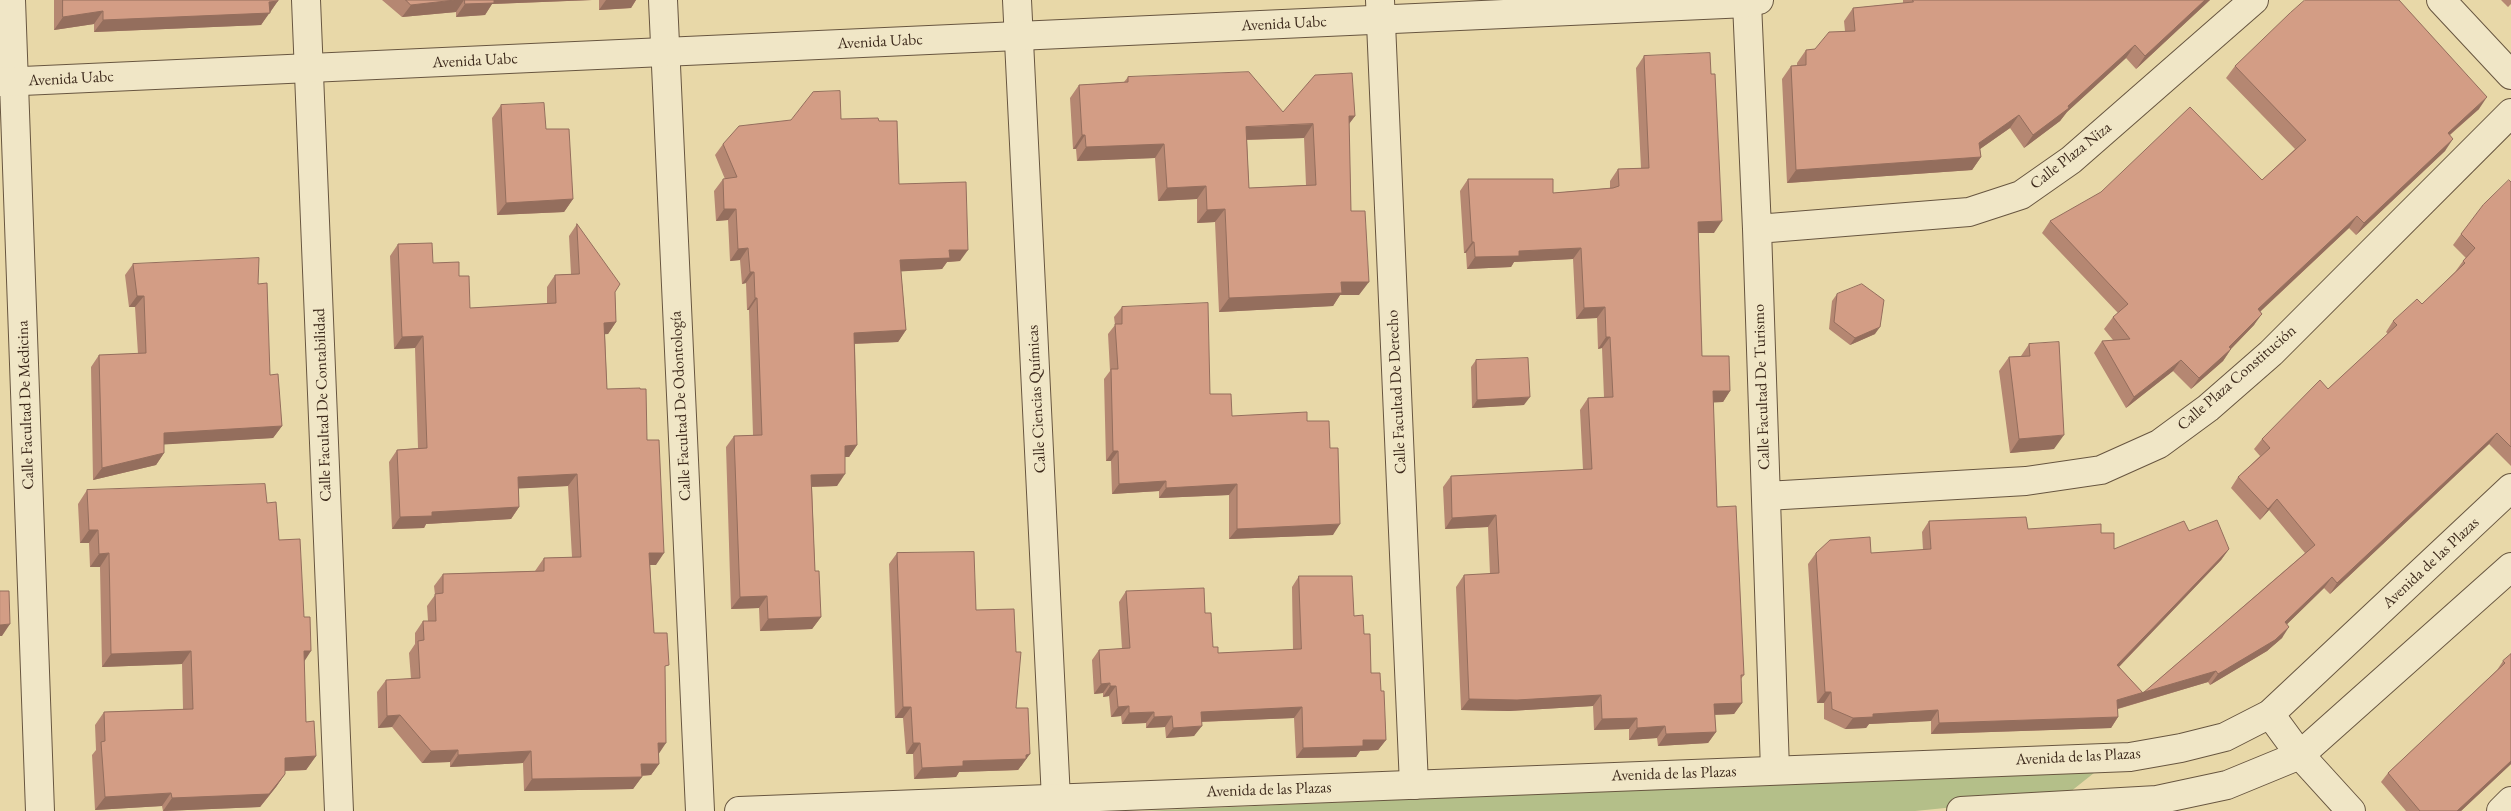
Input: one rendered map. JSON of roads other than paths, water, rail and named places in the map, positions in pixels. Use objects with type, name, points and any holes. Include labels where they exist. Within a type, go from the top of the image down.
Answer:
[{"type":"street","name":"Calle Facultad De Medicina","points":[[11,0],[7,82],[40,811]]},
{"type":"street","name":"Calle Facultad De Contabilidad","points":[[306,0],[339,811]]},
{"type":"street","name":"Calle Facultad De Odontología","points":[[663,0],[700,811]]},
{"type":"street","name":"Calle Ciencias Químicas","points":[[1017,0],[1056,799]]},
{"type":"street","name":"Calle Plaza Niza","points":[[1757,228],[1969,212],[2021,195],[2071,160],[2254,0]]},
{"type":"street","points":[[2441,0],[2511,75]]},
{"type":"street","name":"Avenida Uabc","points":[[7,82],[1018,36],[1380,10],[1753,2]]},
{"type":"street","name":"Calle Facultad De Turismo","points":[[1753,2],[1757,228],[1775,770]]},
{"type":"street","name":"Calle Facultad De Derecho","points":[[1380,10],[1414,785]]},
{"type":"street","name":"Calle Plaza Constitución","points":[[1766,496],[2026,481],[2101,470],[2159,444],[2208,408],[2271,353],[2511,112]]},
{"type":"street","name":"Avenida de las Plazas","points":[[739,811],[2130,757],[2181,748],[2225,737],[2270,714],[2511,488]]},
{"type":"street","points":[[1961,811],[2157,800],[2227,786],[2300,755],[2511,567]]},
{"type":"street","points":[[2270,714],[2300,755],[2351,811]]},
{"type":"street","points":[[2501,811],[2511,802]]}]
